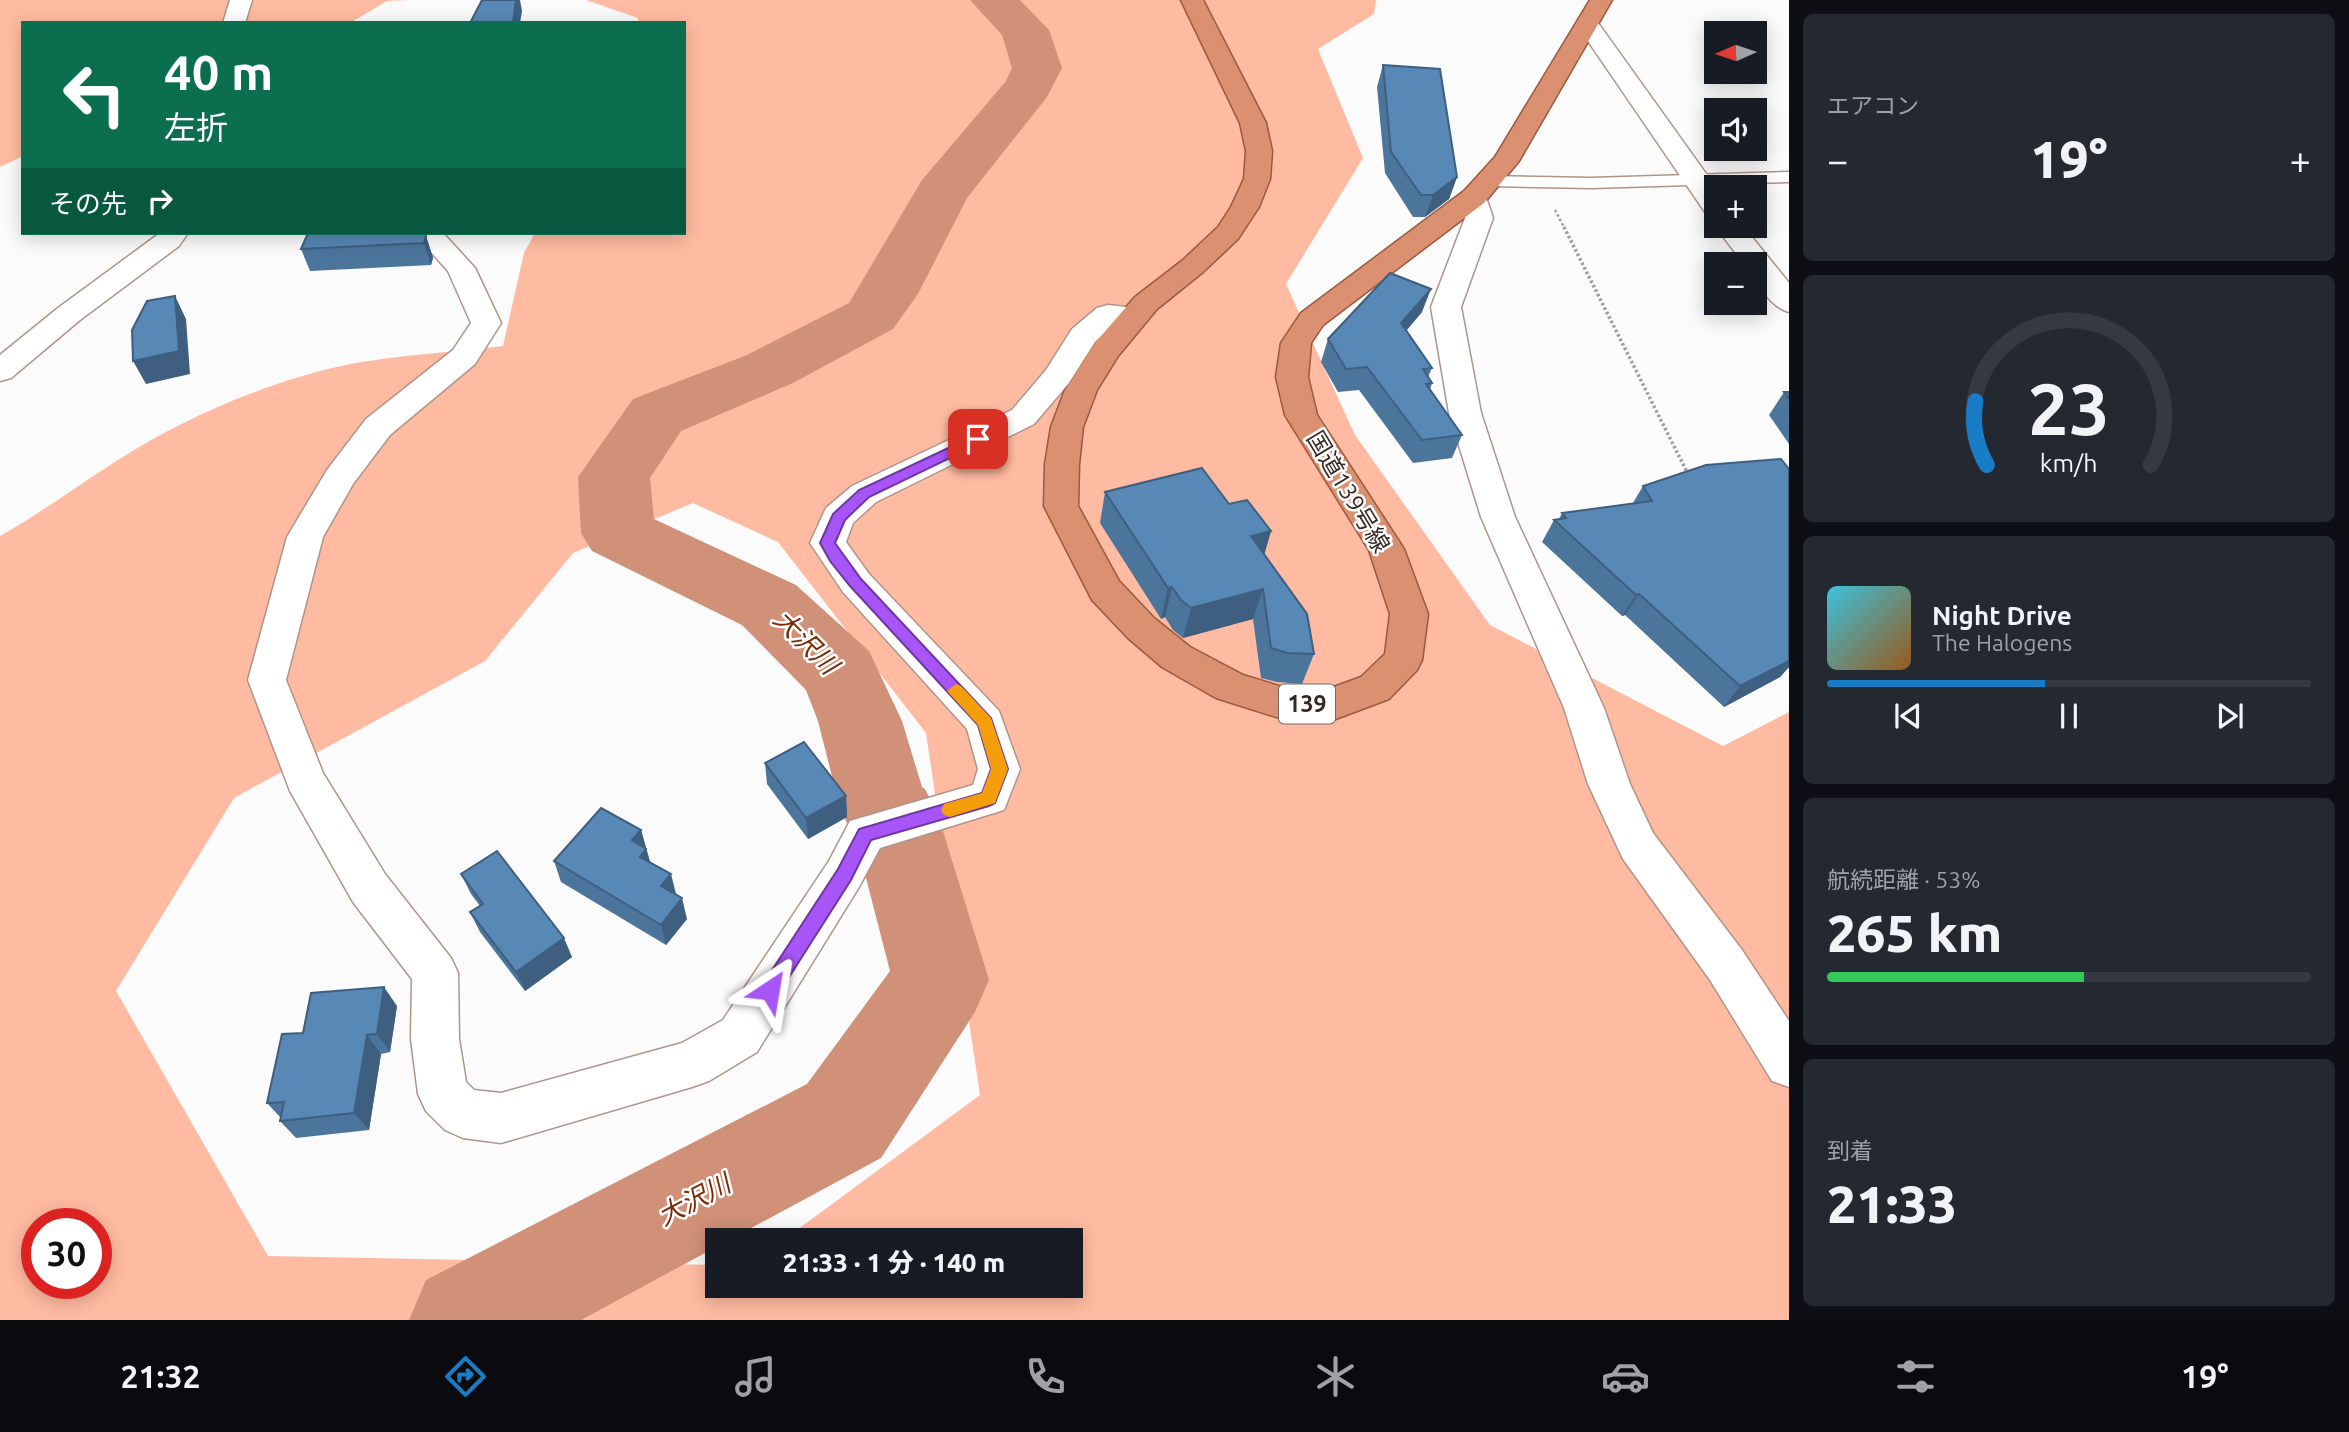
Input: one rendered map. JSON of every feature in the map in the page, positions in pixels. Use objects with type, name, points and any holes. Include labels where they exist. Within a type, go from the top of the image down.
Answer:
[{"type":"highway","name":"国道139号線","points":[[1192,0],[1253,123],[1259,151],[1257,179],[1245,207],[1228,233],[1134,315],[1105,351],[1081,390],[1068,427],[1062,464],[1060,506],[1105,590],[1141,628],[1176,657],[1230,687],[1289,705],[1333,704],[1375,688],[1403,660],[1409,614],[1385,549],[1301,415],[1292,377],[1296,343],[1312,319],[1481,189],[1506,161],[1591,10]]},
{"type":"street","points":[[235,21],[241,0]]},
{"type":"street","points":[[1591,10],[1704,193]]},
{"type":"street","points":[[1481,189],[1479,218],[1446,307],[1465,414],[1498,517],[1584,708],[1609,784],[1639,846],[1726,965],[1789,1064]]},
{"type":"street","points":[[0,371],[173,235]]},
{"type":"street","points":[[431,235],[461,268],[486,323],[464,357],[378,427],[339,478],[304,537],[267,680],[305,779],[369,888],[435,973],[435,1040],[443,1094],[463,1113],[500,1118],[692,1064],[740,1037],[844,874],[865,834],[989,798],[999,769],[985,722],[856,583],[835,557],[828,543],[838,517],[864,494],[1023,417],[1058,376],[1083,336],[1108,314],[1134,315]]},
{"type":"street","points":[[1738,238],[1789,303]]},
{"type":"lane","points":[[1481,189],[1541,183],[1789,177]]},
{"type":"path","points":[[1541,183],[1692,481]]},
{"type":"shaded area","points":[[0,0],[407,0],[387,1],[353,21],[21,21],[21,157],[0,167]]},
{"type":"shaded area","points":[[586,0],[1376,0],[1374,14],[1318,49],[1363,158],[1286,284],[1355,435],[1490,625],[1723,746],[1789,712],[1789,1320],[0,1320],[0,536],[166,432],[256,392],[350,364],[503,346],[524,253],[534,235],[686,235],[686,21],[638,21],[638,18]],"holes":[[[693,503],[778,542],[926,733],[980,1095],[800,1228],[1083,1228],[1083,1298],[705,1298],[705,1265],[268,1256],[116,991],[234,798],[485,661],[573,553]]]},
{"type":"building","points":[[482,0],[516,0],[513,21],[471,21]]},
{"type":"building","points":[[1383,65],[1440,69],[1457,177],[1433,195],[1421,195],[1391,152]]},
{"type":"building","points":[[307,235],[426,236],[424,243],[301,249]]},
{"type":"building","points":[[1390,273],[1431,289],[1401,323],[1432,368],[1423,369],[1432,383],[1426,384],[1462,435],[1422,440],[1367,367],[1346,369],[1328,339]]},
{"type":"building","points":[[175,296],[179,351],[133,361],[132,330],[147,301]]},
{"type":"building","points":[[1781,459],[1789,469],[1789,661],[1740,686],[1554,520],[1566,518],[1562,513],[1652,501],[1643,486],[1706,465]]},
{"type":"building","points":[[1202,468],[1229,504],[1247,500],[1271,531],[1251,536],[1307,614],[1314,654],[1287,653],[1271,648],[1263,589],[1191,608],[1172,587],[1168,588],[1105,492]]},
{"type":"building","points":[[804,742],[846,796],[806,818],[765,763]]},
{"type":"building","points":[[601,808],[641,830],[632,840],[646,849],[640,857],[671,874],[661,886],[682,898],[661,925],[554,861]]},
{"type":"building","points":[[497,851],[564,938],[516,972],[470,912],[483,904],[461,874]]},
{"type":"building","points":[[384,987],[377,1034],[367,1035],[354,1113],[280,1121],[284,1102],[267,1103],[282,1034],[303,1033],[311,993]]},
{"type":"waterway","name":"大沢川","points":[[466,1320],[844,1121],[941,980],[894,815],[885,812],[860,721],[840,673],[769,605],[618,533],[614,477],[657,415],[770,369],[871,316],[887,294],[942,192],[1029,86],[1037,68],[1025,30],[993,0]]},
{"type":"slow traffic","points":[[950,810],[989,798],[999,769],[985,722],[956,691]]},
{"type":"route","points":[[770,990],[844,874],[865,834],[989,798],[999,769],[985,722],[856,583],[835,557],[828,543],[838,517],[864,494],[978,439]]}]
